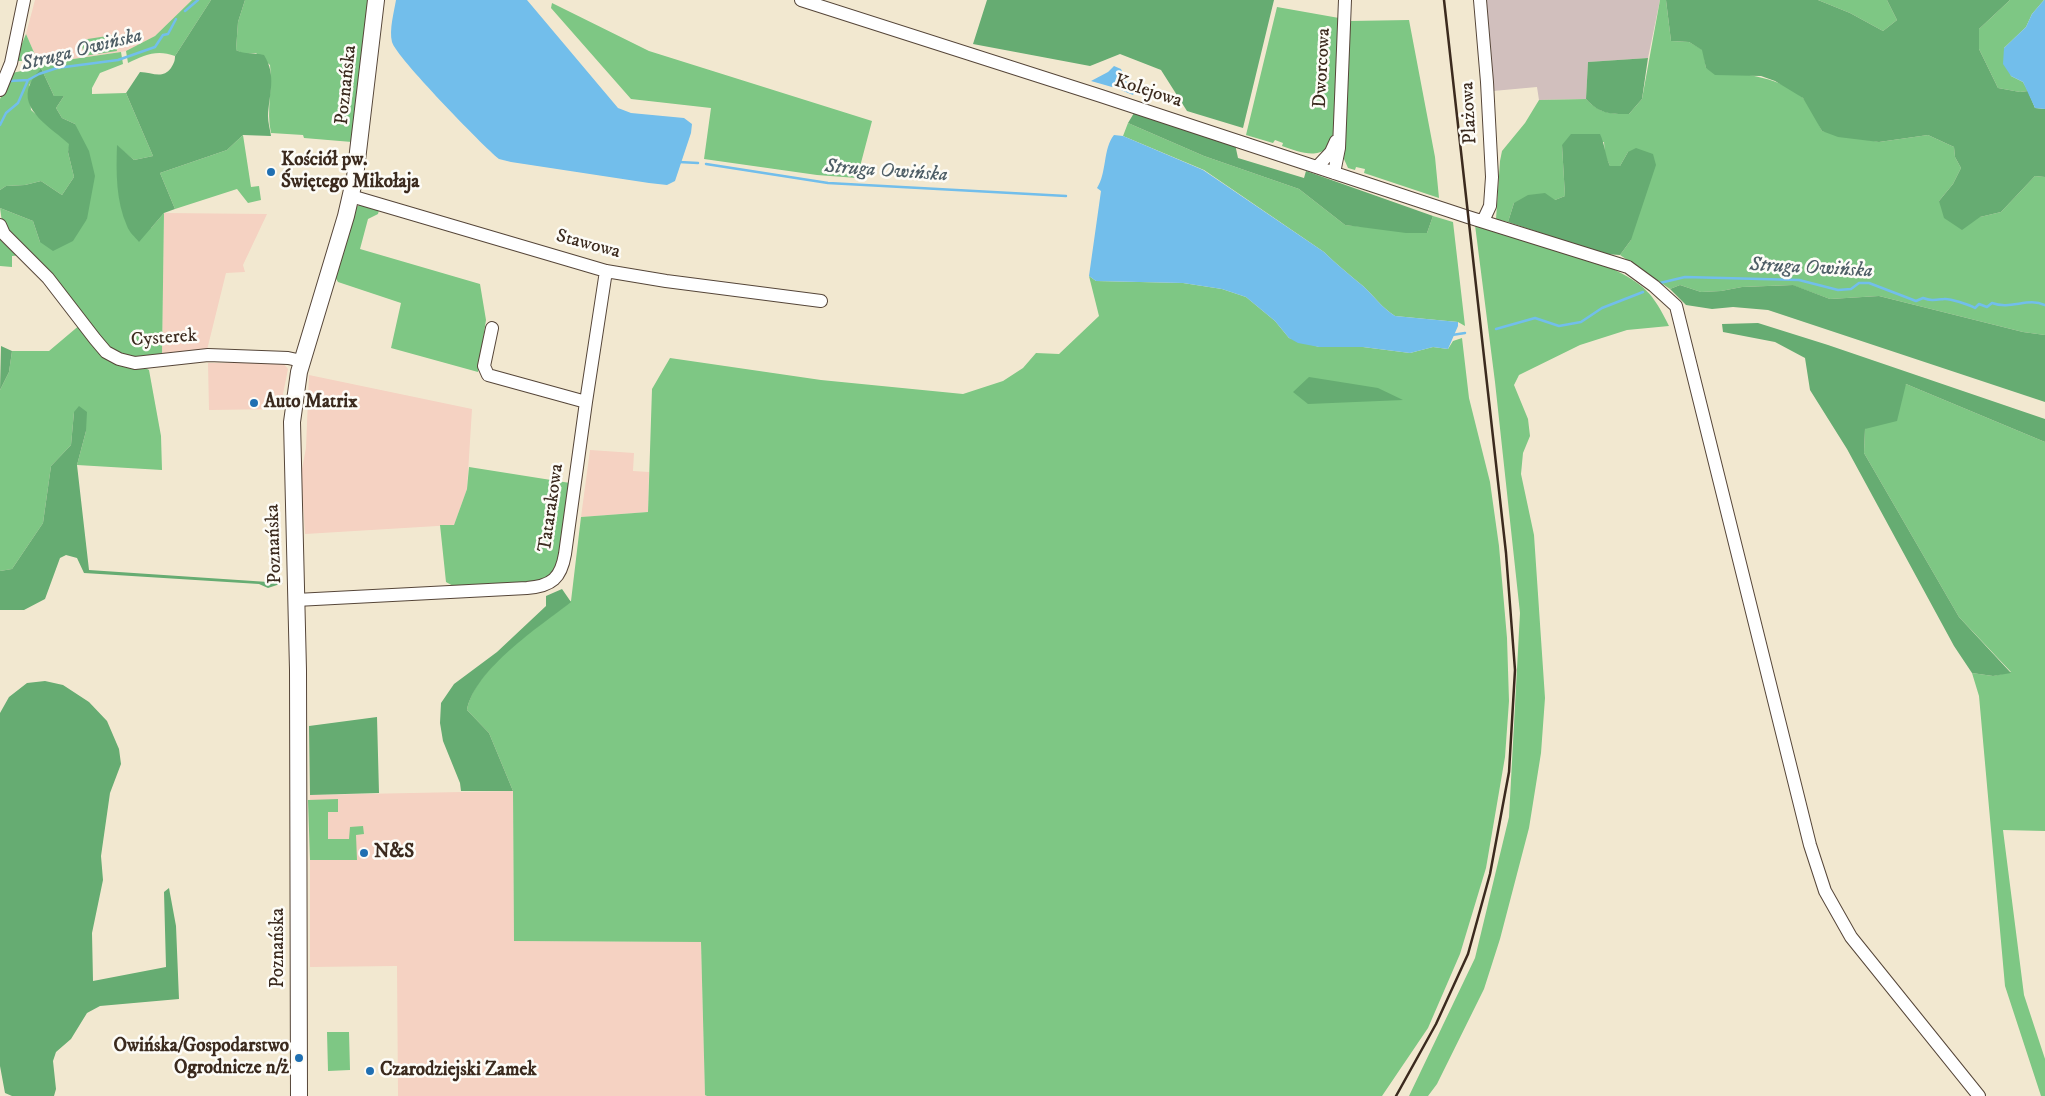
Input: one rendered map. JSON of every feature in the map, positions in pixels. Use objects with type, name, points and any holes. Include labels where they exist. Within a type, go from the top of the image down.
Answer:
[{"type":"main road","name":"Poznańska","points":[[299,1096],[296,600],[291,433],[294,398],[302,361],[335,257],[351,196],[359,155],[376,0]]},
{"type":"street","points":[[0,90],[11,63],[24,0]]},
{"type":"street","name":"Kolejowa","points":[[802,0],[1483,221],[1628,266],[1676,306],[1810,845],[1825,891],[1851,937],[1979,1096]]},
{"type":"street","name":"Dworcowa","points":[[1334,173],[1338,137],[1345,0]]},
{"type":"street","name":"Plażowa","points":[[1480,0],[1487,82],[1491,167],[1490,206],[1483,221]]},
{"type":"street","name":"Dworcowa","points":[[1317,167],[1331,152],[1338,137]]},
{"type":"street","name":"Stawowa","points":[[351,196],[606,271],[666,281],[821,301]]},
{"type":"street","name":"Cysterek","points":[[0,225],[4,234],[48,278],[106,352],[119,359],[135,363],[208,355],[288,358],[302,361]]},
{"type":"street","name":"Tatarakowa","points":[[296,600],[527,588],[548,584],[558,576],[564,562],[606,271]]},
{"type":"street","points":[[492,328],[484,366],[488,375],[586,402]]},
{"type":"shaded area","points":[[35,0],[192,0],[155,36],[127,51],[39,64],[26,34]]},
{"type":"shaded area","points":[[1483,0],[1660,0],[1648,58],[1588,62],[1586,99],[1539,100],[1537,87],[1493,91]]},
{"type":"shaded area","points":[[164,213],[267,214],[243,265],[245,272],[226,273],[207,350],[193,350],[162,355]]},
{"type":"shaded area","points":[[208,363],[283,363],[288,369],[280,409],[209,410]]},
{"type":"shaded area","points":[[309,375],[472,409],[467,489],[454,525],[305,534],[301,474],[306,448]]},
{"type":"shaded area","points":[[590,450],[634,453],[633,471],[649,472],[648,512],[581,517]]},
{"type":"shaded area","points":[[513,791],[514,941],[701,942],[705,1094],[707,1096],[398,1096],[397,966],[310,967],[310,795]]},
{"type":"green space","points":[[192,0],[211,0],[175,56],[156,53],[128,63],[126,51],[155,36]]},
{"type":"green space","points":[[211,0],[245,0],[238,22],[236,50],[264,55],[268,63],[271,78],[268,116],[271,136],[243,135],[227,150],[160,173],[175,209],[164,213],[139,242],[128,228],[123,216],[117,176],[117,145],[134,160],[153,156],[126,93],[140,72],[160,75],[168,72],[175,56]]},
{"type":"green space","points":[[245,0],[369,0],[352,142],[304,138],[303,135],[271,133],[269,116],[270,65],[256,53],[244,54],[236,50],[238,22]]},
{"type":"green space","points":[[987,0],[1274,0],[1243,128],[1187,111],[1161,70],[1120,54],[1090,66],[973,44]]},
{"type":"green space","points":[[1660,0],[1666,0],[1671,41],[1689,42],[1703,50],[1706,68],[1757,76],[1792,89],[1808,104],[1822,131],[1879,142],[1928,135],[1954,147],[1955,157],[1961,168],[1953,184],[1939,201],[1980,217],[2001,212],[2035,176],[2045,177],[2045,335],[2023,332],[1879,296],[1830,299],[1792,285],[1742,287],[1701,292],[1680,285],[1670,289],[1620,255],[1631,240],[1628,152],[1620,166],[1610,166],[1605,155],[1604,142],[1562,145],[1565,196],[1555,200],[1514,203],[1508,222],[1496,219],[1502,151],[1525,123],[1539,100],[1586,99],[1605,112],[1629,114],[1642,99]]},
{"type":"green space","points":[[1666,0],[1818,0],[1850,13],[1883,31],[1897,20],[1887,0],[2010,0],[1979,29],[1979,49],[1998,88],[2020,92],[2028,91],[2035,108],[2045,109],[2045,177],[2035,176],[2001,212],[1980,217],[1962,230],[1944,218],[1939,201],[1953,184],[1961,168],[1955,157],[1954,147],[1928,135],[1879,142],[1838,137],[1822,131],[1803,98],[1775,81],[1761,76],[1715,75],[1706,68],[1702,50],[1689,42],[1671,41]]},
{"type":"green space","points":[[1818,0],[1887,0],[1897,20],[1883,31],[1850,13]]},
{"type":"green space","points":[[2010,0],[2044,0],[2032,14],[2026,27],[2004,48],[2011,76],[2023,82],[2028,91],[2020,92],[1998,88],[1979,49],[1979,29]]},
{"type":"green space","points":[[552,3],[649,51],[872,121],[857,178],[817,175],[704,159],[711,108],[631,99],[551,8]]},
{"type":"green space","points":[[1277,7],[1339,18],[1333,134],[1326,149],[1313,154],[1282,146],[1283,143],[1275,140],[1273,143],[1246,135]]},
{"type":"green space","points":[[1409,20],[1435,157],[1439,198],[1364,173],[1365,169],[1356,167],[1355,170],[1348,168],[1344,159],[1350,21]]},
{"type":"green space","points":[[26,34],[39,64],[121,52],[123,64],[100,73],[92,88],[92,94],[126,93],[153,156],[134,160],[117,146],[151,228],[164,213],[162,355],[141,360],[114,353],[2,222],[0,208],[33,221],[40,242],[87,219],[75,124],[62,118],[56,108],[64,96],[54,96],[41,68],[29,85],[31,110],[70,144],[68,152],[74,177],[62,195],[41,181],[25,185],[6,186],[0,190],[0,99],[12,73],[31,69],[32,56],[23,56],[22,61],[18,61],[18,53]]},
{"type":"green space","points":[[114,35],[117,51],[84,56],[81,40]]},
{"type":"green space","points":[[1648,58],[1642,99],[1629,114],[1605,112],[1596,108],[1586,99],[1588,62]]},
{"type":"green space","points":[[41,68],[54,96],[64,96],[56,108],[62,118],[75,124],[89,151],[95,176],[87,219],[73,241],[53,251],[40,242],[33,221],[0,208],[0,190],[6,186],[25,185],[41,181],[62,195],[74,177],[68,152],[69,144],[39,118],[29,102],[30,84]]},
{"type":"green space","points":[[1134,113],[1235,144],[1238,158],[1304,178],[1306,171],[1433,216],[1427,233],[1406,233],[1345,225],[1299,189],[1204,156],[1128,123]]},
{"type":"green space","points":[[1128,123],[1204,156],[1299,189],[1345,225],[1427,233],[1433,216],[1453,222],[1465,326],[1458,322],[1395,316],[1324,252],[1204,170],[1123,136]]},
{"type":"green space","points":[[1571,134],[1600,134],[1610,166],[1620,166],[1628,152],[1636,148],[1653,154],[1656,165],[1631,240],[1620,255],[1604,254],[1508,222],[1514,203],[1528,195],[1545,193],[1555,200],[1565,196],[1562,145]]},
{"type":"green space","points":[[243,135],[251,187],[259,186],[261,200],[248,203],[237,189],[175,209],[160,173],[227,150]]},
{"type":"green space","points":[[363,203],[379,210],[378,214],[368,219],[360,249],[480,284],[486,320],[478,372],[391,348],[401,303],[338,282],[334,275],[354,208]]},
{"type":"green space","points":[[1475,225],[1611,268],[1632,279],[1652,297],[1669,326],[1627,330],[1580,345],[1519,375],[1514,385],[1528,419],[1530,436],[1523,453],[1521,474],[1534,535],[1545,698],[1541,753],[1529,828],[1500,939],[1484,989],[1437,1084],[1428,1096],[1409,1096],[1475,958],[1509,817],[1520,613],[1495,382]]},
{"type":"green space","points":[[0,232],[22,255],[12,256],[12,267],[0,266]]},
{"type":"green space","points":[[1089,276],[1096,281],[1183,283],[1222,289],[1246,297],[1275,321],[1289,338],[1319,347],[1363,347],[1410,353],[1433,347],[1448,349],[1453,341],[1462,338],[1469,398],[1490,482],[1499,546],[1507,638],[1509,701],[1505,757],[1486,868],[1460,954],[1428,1028],[1382,1096],[707,1096],[705,1095],[701,942],[514,941],[513,791],[489,733],[467,710],[473,694],[482,678],[495,663],[571,601],[581,517],[648,512],[652,389],[670,358],[821,380],[963,394],[1003,381],[1023,368],[1036,353],[1059,354],[1099,316]]},
{"type":"green space","points":[[1680,285],[1701,292],[1742,287],[1793,285],[1830,299],[1879,296],[2023,332],[2045,335],[2045,402],[1768,310],[1733,307],[1712,309],[1686,305],[1670,289]]},
{"type":"green space","points":[[1758,323],[2045,419],[2045,442],[1906,384],[1897,421],[1865,429],[1864,453],[1959,617],[2011,673],[1993,676],[1972,673],[1954,646],[1847,449],[1810,390],[1805,358],[1775,342],[1723,332],[1722,324]]},
{"type":"green space","points":[[81,324],[89,338],[149,370],[161,436],[162,470],[77,465],[86,431],[74,412],[71,445],[51,466],[43,523],[12,569],[0,571],[0,390],[9,372],[12,351],[49,351]]},
{"type":"green space","points":[[1,346],[12,351],[9,372],[0,390]]},
{"type":"green space","points":[[1309,377],[1378,388],[1403,400],[1308,404],[1293,392]]},
{"type":"green space","points":[[1906,384],[2045,442],[2045,831],[2003,830],[2024,995],[2045,1059],[2045,1096],[2041,1096],[2005,986],[1979,696],[1972,673],[1993,676],[2011,672],[1959,617],[1864,453],[1865,429]]},
{"type":"green space","points":[[79,406],[87,412],[86,431],[77,465],[89,570],[283,583],[268,588],[259,584],[84,573],[77,558],[66,555],[60,558],[45,599],[24,610],[0,610],[0,571],[12,569],[43,523],[51,466],[71,445],[74,412]]},
{"type":"green space","points":[[469,467],[570,483],[561,556],[548,580],[534,584],[455,587],[446,582],[440,525],[454,525],[467,489]]},
{"type":"green space","points":[[562,589],[571,602],[526,636],[495,664],[482,679],[472,695],[467,710],[489,733],[513,791],[461,791],[460,783],[443,741],[440,723],[441,703],[454,684],[497,652],[546,606],[546,596]]},
{"type":"green space","points":[[45,681],[63,685],[89,702],[107,721],[119,749],[121,764],[110,793],[101,856],[103,880],[92,933],[93,981],[166,967],[164,892],[169,888],[176,926],[179,999],[100,1006],[87,1013],[71,1039],[56,1052],[53,1061],[56,1089],[54,1096],[12,1096],[5,1093],[0,1066],[0,713],[9,697],[27,683]]},
{"type":"green space","points":[[377,717],[379,793],[310,795],[309,726]]},
{"type":"green space","points":[[338,799],[338,812],[328,812],[328,839],[349,839],[350,827],[363,826],[364,834],[356,835],[357,860],[310,860],[308,800]]},
{"type":"green space","points":[[327,1032],[349,1032],[350,1070],[328,1071]]},
{"type":"water","points":[[396,0],[527,0],[618,108],[631,113],[684,118],[692,124],[691,133],[675,181],[667,185],[649,183],[499,159],[441,101],[397,51],[392,42],[391,32]]},
{"type":"water","points":[[2044,0],[2045,109],[2035,108],[2023,82],[2011,76],[2003,64],[2004,48],[2026,27],[2032,14]]},
{"type":"water","points":[[1114,66],[1121,69],[1134,93],[1133,95],[1121,90],[1118,85],[1112,87],[1091,81],[1108,72]]},
{"type":"water","points":[[1114,135],[1123,136],[1203,170],[1324,252],[1395,316],[1458,322],[1448,349],[1433,347],[1410,353],[1363,347],[1319,347],[1298,343],[1289,338],[1275,321],[1246,297],[1222,289],[1183,283],[1096,281],[1089,276],[1101,191],[1097,188],[1108,147]]},
{"type":"waterway","name":"Struga Owińska","points":[[185,11],[198,0]]},
{"type":"waterway","name":"Struga Owińska","points":[[10,81],[28,80],[57,68],[118,60],[155,47],[163,35],[168,34],[176,19]]},
{"type":"waterway","points":[[0,125],[6,113],[18,103],[28,80]]},
{"type":"waterway","name":"Struga Owińska","points":[[679,162],[698,163]]},
{"type":"waterway","name":"Struga Owińska","points":[[706,164],[828,183],[1066,196]]},
{"type":"waterway","name":"Struga Owińska","points":[[1660,283],[1685,277],[1799,280],[1838,290],[1851,289],[1859,283],[1869,283],[1916,301],[1923,298],[1928,300],[1947,299],[1975,308],[1979,304],[1987,307],[1992,303],[2006,305],[2032,302],[2045,305]]},
{"type":"waterway","points":[[1496,329],[1535,318],[1559,326],[1581,322],[1602,308],[1643,292]]},
{"type":"waterway","points":[[1452,335],[1465,333]]},
{"type":"railway","points":[[1396,1096],[1436,1024],[1468,954],[1490,874],[1509,772],[1515,670],[1506,553],[1444,0]]},
{"type":"place","name":"Kościół pw. Świętego Mikołaja","points":[[271,172]]},
{"type":"place","name":"Auto Matrix","points":[[254,403]]},
{"type":"place","name":"N&S","points":[[364,853]]},
{"type":"place","name":"Owińska/Gospodarstwo Ogrodnicze n/ż","points":[[299,1058]]},
{"type":"place","name":"Czarodziejski Zamek","points":[[370,1071]]}]
